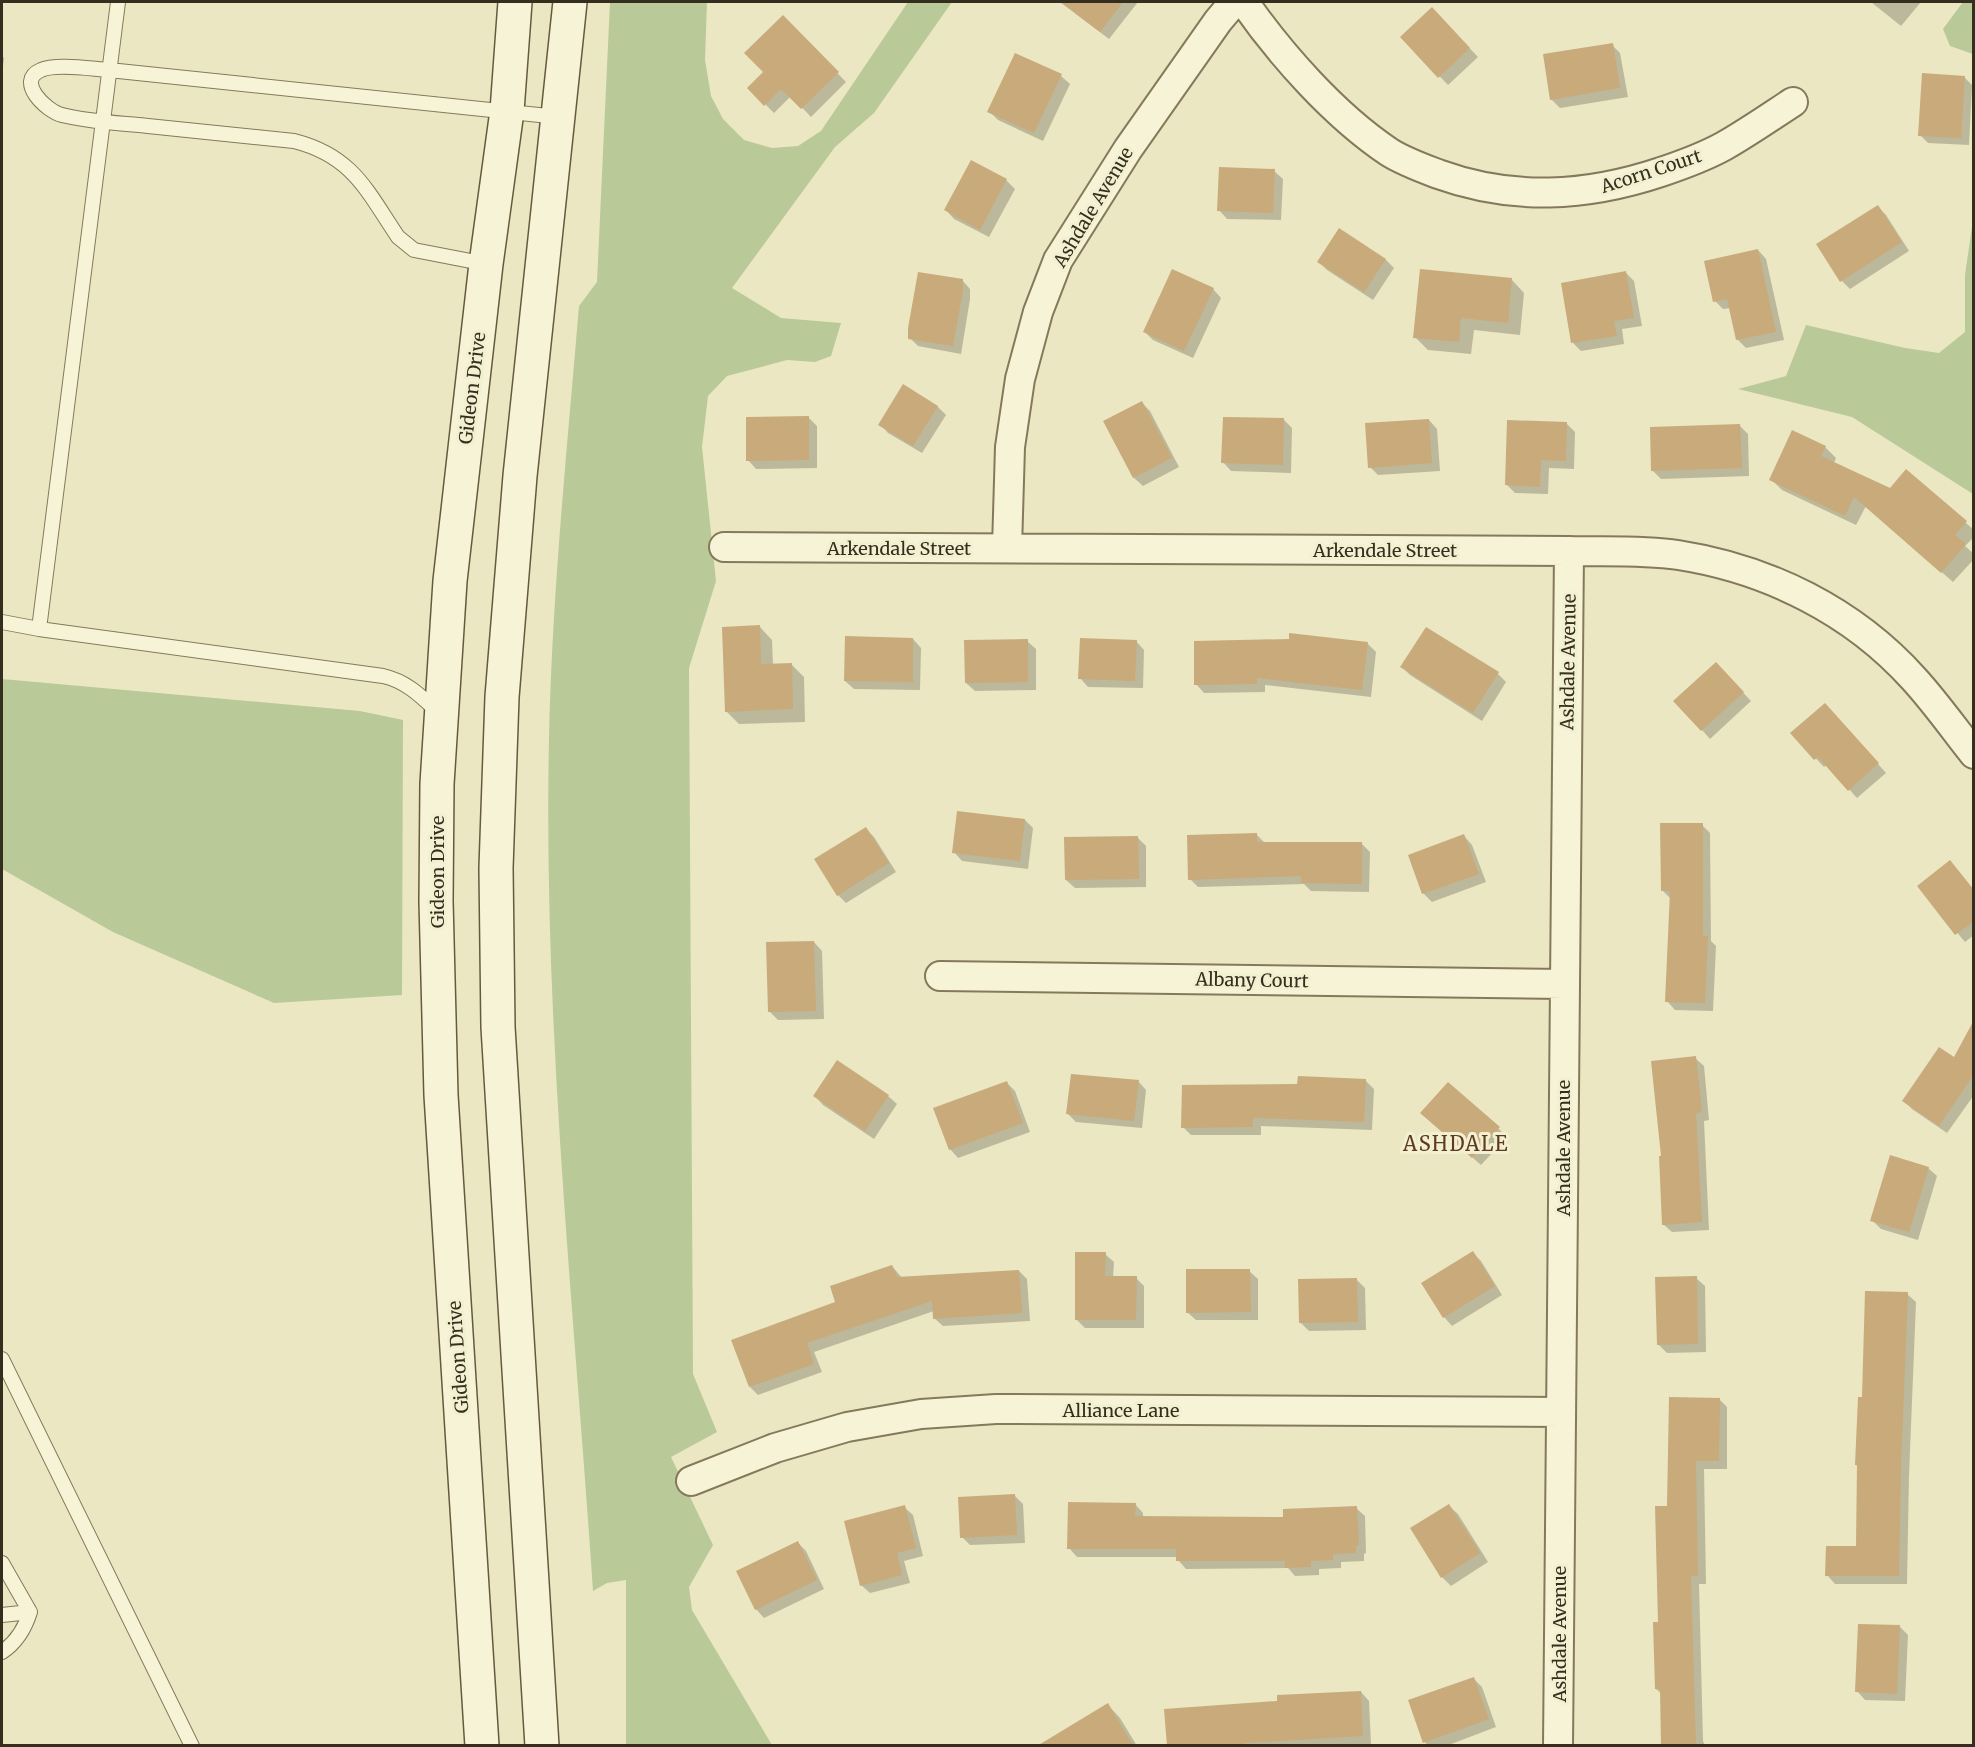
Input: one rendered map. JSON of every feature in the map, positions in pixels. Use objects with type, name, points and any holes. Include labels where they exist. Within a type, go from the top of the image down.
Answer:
[{"type":"main road","name":"Gideon Drive","points":[[482,1746],[441,1095],[436,901],[437,784],[450,581],[486,264],[507,111],[515,2]]},
{"type":"main road","points":[[542,1746],[498,1027],[496,868],[502,697],[515,529],[570,2]]},
{"type":"street","name":"Ashdale Avenue","points":[[1007,548],[1010,447],[1020,379],[1038,312],[1058,260],[1128,148],[1234,2]]},
{"type":"street","name":"Acorn Court","points":[[1245,2],[1293,64],[1338,111],[1389,152],[1423,169],[1459,182],[1506,191],[1554,194],[1589,190],[1647,176],[1685,164],[1723,146],[1793,102]]},
{"type":"street","name":"Arkendale Street","points":[[724,548],[1569,551],[1676,555],[1728,565],[1778,582],[1816,601],[1851,623],[1885,650],[1915,679],[1974,754]]},
{"type":"street","name":"Ashdale Avenue","points":[[1558,1746],[1569,551]]},
{"type":"street","name":"Albany Court","points":[[940,976],[1564,984]]},
{"type":"street","name":"Alliance Lane","points":[[692,1481],[775,1448],[847,1427],[921,1414],[996,1409],[1561,1412]]},
{"type":"lane","points":[[39,629],[118,2]]},
{"type":"lane","points":[[486,264],[414,250],[405,245],[356,174],[337,159],[308,144],[103,122],[59,115],[43,105],[34,92],[32,80],[35,73],[54,67],[109,70],[558,117]]},
{"type":"lane","points":[[2,621],[39,629],[395,679],[412,688],[441,715]]},
{"type":"lane","points":[[2,1359],[192,1746]]},
{"type":"lane","points":[[2,1563],[30,1611],[19,1636],[2,1652]]},
{"type":"lane","points":[[2,1616],[30,1611]]},
{"type":"green space","points":[[610,2],[707,2],[705,60],[711,96],[723,119],[744,140],[772,148],[798,146],[821,131],[908,2],[952,2],[874,113],[835,147],[732,288],[781,318],[841,323],[831,356],[815,362],[787,360],[727,376],[708,396],[702,447],[716,581],[689,668],[693,1374],[717,1432],[671,1457],[713,1545],[689,1587],[692,1610],[772,1745],[626,1745],[626,1580],[607,1583],[593,1591],[555,1059],[548,846],[549,739],[557,576],[579,306],[597,282]]},
{"type":"green space","points":[[1963,2],[1973,2],[1973,54],[1950,46],[1943,29]]},
{"type":"green space","points":[[1973,220],[1973,494],[1852,417],[1738,389],[1786,376],[1806,325],[1905,348],[1939,353],[1965,332],[1965,275]]},
{"type":"green space","points":[[2,679],[360,711],[403,720],[402,995],[274,1003],[113,932],[2,869]]},
{"type":"building","points":[[1060,2],[1123,2],[1100,32]]},
{"type":"building","points":[[1432,7],[1470,48],[1438,78],[1400,37]]},
{"type":"building","points":[[783,15],[839,72],[801,109],[781,89],[764,106],[747,88],[763,72],[744,53]]},
{"type":"building","points":[[1613,43],[1620,88],[1550,100],[1543,54]]},
{"type":"building","points":[[1015,53],[1062,74],[1034,133],[987,112]]},
{"type":"building","points":[[1922,73],[1965,76],[1961,138],[1918,136]]},
{"type":"building","points":[[971,160],[1007,179],[980,230],[944,210]]},
{"type":"building","points":[[1219,167],[1275,169],[1273,213],[1217,211]]},
{"type":"building","points":[[1878,205],[1902,242],[1840,282],[1816,244]]},
{"type":"building","points":[[1339,228],[1386,259],[1364,292],[1317,262]]},
{"type":"building","points":[[1758,249],[1776,332],[1736,340],[1727,299],[1713,302],[1704,261]]},
{"type":"building","points":[[1172,269],[1214,288],[1184,351],[1143,332]]},
{"type":"building","points":[[1420,269],[1512,278],[1508,323],[1461,318],[1459,342],[1413,338]]},
{"type":"building","points":[[1626,271],[1634,318],[1614,321],[1617,336],[1571,343],[1561,283]]},
{"type":"building","points":[[918,272],[963,279],[953,346],[908,339]]},
{"type":"building","points":[[903,384],[938,406],[913,446],[878,425]]},
{"type":"building","points":[[1142,401],[1172,458],[1133,478],[1103,421]]},
{"type":"building","points":[[809,416],[809,460],[746,461],[746,417]]},
{"type":"building","points":[[1223,417],[1284,418],[1283,465],[1221,463]]},
{"type":"building","points":[[1429,419],[1432,463],[1368,468],[1365,423]]},
{"type":"building","points":[[1507,420],[1567,422],[1566,461],[1541,460],[1540,487],[1505,485]]},
{"type":"building","points":[[1740,424],[1742,468],[1651,471],[1650,427]]},
{"type":"building","points":[[1792,430],[1826,446],[1821,456],[1890,488],[1906,469],[1967,521],[1955,535],[1966,544],[1941,573],[1854,497],[1845,516],[1769,480]]},
{"type":"building","points":[[760,625],[761,664],[792,663],[793,709],[725,712],[722,627]]},
{"type":"building","points":[[1426,627],[1499,672],[1473,713],[1400,667]]},
{"type":"building","points":[[1289,633],[1368,642],[1362,690],[1257,678],[1257,684],[1194,685],[1194,641],[1289,639]]},
{"type":"building","points":[[845,636],[913,638],[913,682],[844,681]]},
{"type":"building","points":[[1080,638],[1137,640],[1135,681],[1078,679]]},
{"type":"building","points":[[1028,639],[1028,682],[965,683],[964,640]]},
{"type":"building","points":[[1716,662],[1744,692],[1701,731],[1673,701]]},
{"type":"building","points":[[1825,703],[1879,763],[1848,791],[1818,757],[1814,760],[1790,733]]},
{"type":"building","points":[[957,811],[1025,819],[1020,861],[952,853]]},
{"type":"building","points":[[1660,823],[1703,823],[1703,936],[1708,936],[1705,1003],[1665,1002],[1670,891],[1661,891]]},
{"type":"building","points":[[866,827],[889,863],[837,896],[814,859]]},
{"type":"building","points":[[1257,833],[1257,842],[1362,842],[1362,884],[1301,883],[1301,876],[1188,880],[1187,835]]},
{"type":"building","points":[[1464,834],[1479,874],[1422,894],[1408,855]]},
{"type":"building","points":[[1138,836],[1139,879],[1065,880],[1064,837]]},
{"type":"building","points":[[1950,860],[1974,890],[1974,921],[1955,935],[1917,886]]},
{"type":"building","points":[[814,941],[816,1011],[768,1012],[766,942]]},
{"type":"building","points":[[1974,1020],[1974,1074],[1939,1126],[1902,1101],[1939,1047],[1954,1057]]},
{"type":"building","points":[[1696,1056],[1702,1112],[1696,1113],[1702,1222],[1662,1225],[1659,1156],[1661,1156],[1651,1061]]},
{"type":"building","points":[[837,1060],[889,1095],[865,1131],[813,1096]]},
{"type":"building","points":[[1071,1074],[1139,1080],[1134,1121],[1066,1114]]},
{"type":"building","points":[[1298,1076],[1366,1079],[1364,1122],[1253,1118],[1253,1127],[1181,1128],[1182,1085],[1297,1084]]},
{"type":"building","points":[[1007,1081],[1023,1123],[949,1150],[933,1108]]},
{"type":"building","points":[[1448,1082],[1500,1127],[1472,1158],[1420,1113]]},
{"type":"building","points":[[1890,1155],[1929,1167],[1909,1232],[1870,1221]]},
{"type":"building","points":[[1473,1251],[1495,1286],[1443,1318],[1421,1283]]},
{"type":"building","points":[[1075,1252],[1106,1252],[1105,1276],[1137,1276],[1136,1320],[1075,1320]]},
{"type":"building","points":[[892,1265],[897,1277],[1019,1270],[1022,1313],[933,1319],[932,1301],[807,1343],[814,1364],[749,1387],[731,1340],[835,1302],[830,1286]]},
{"type":"building","points":[[1186,1269],[1250,1269],[1251,1312],[1186,1313]]},
{"type":"building","points":[[1697,1276],[1698,1344],[1657,1345],[1655,1277]]},
{"type":"building","points":[[1357,1278],[1358,1322],[1299,1323],[1298,1279]]},
{"type":"building","points":[[1865,1291],[1908,1292],[1899,1576],[1825,1576],[1826,1546],[1856,1546],[1857,1465],[1855,1465],[1858,1397],[1862,1397]]},
{"type":"building","points":[[1669,1397],[1720,1398],[1719,1461],[1696,1461],[1698,1576],[1691,1576],[1696,1746],[1661,1746],[1660,1689],[1655,1689],[1653,1622],[1658,1622],[1655,1506],[1667,1506]]},
{"type":"building","points":[[1015,1494],[1017,1535],[960,1538],[958,1497]]},
{"type":"building","points":[[1068,1502],[1136,1503],[1135,1516],[1283,1517],[1283,1509],[1357,1506],[1359,1545],[1356,1546],[1356,1553],[1333,1554],[1333,1560],[1311,1561],[1311,1567],[1285,1568],[1285,1561],[1176,1561],[1176,1549],[1067,1549]]},
{"type":"building","points":[[1449,1504],[1480,1553],[1441,1578],[1410,1528]]},
{"type":"building","points":[[905,1505],[916,1548],[897,1553],[902,1575],[860,1586],[844,1521]]},
{"type":"building","points":[[798,1541],[817,1580],[755,1610],[736,1571]]},
{"type":"building","points":[[1858,1624],[1900,1625],[1897,1694],[1855,1692]]},
{"type":"building","points":[[1474,1677],[1489,1719],[1423,1743],[1408,1700]]},
{"type":"building","points":[[1361,1691],[1363,1736],[1245,1743],[1245,1746],[1167,1746],[1164,1709],[1277,1701],[1277,1695]]},
{"type":"building","points":[[1108,1703],[1133,1746],[1037,1746]]},
{"type":"district","name":"ASHDALE","points":[[1456,1143]]}]
